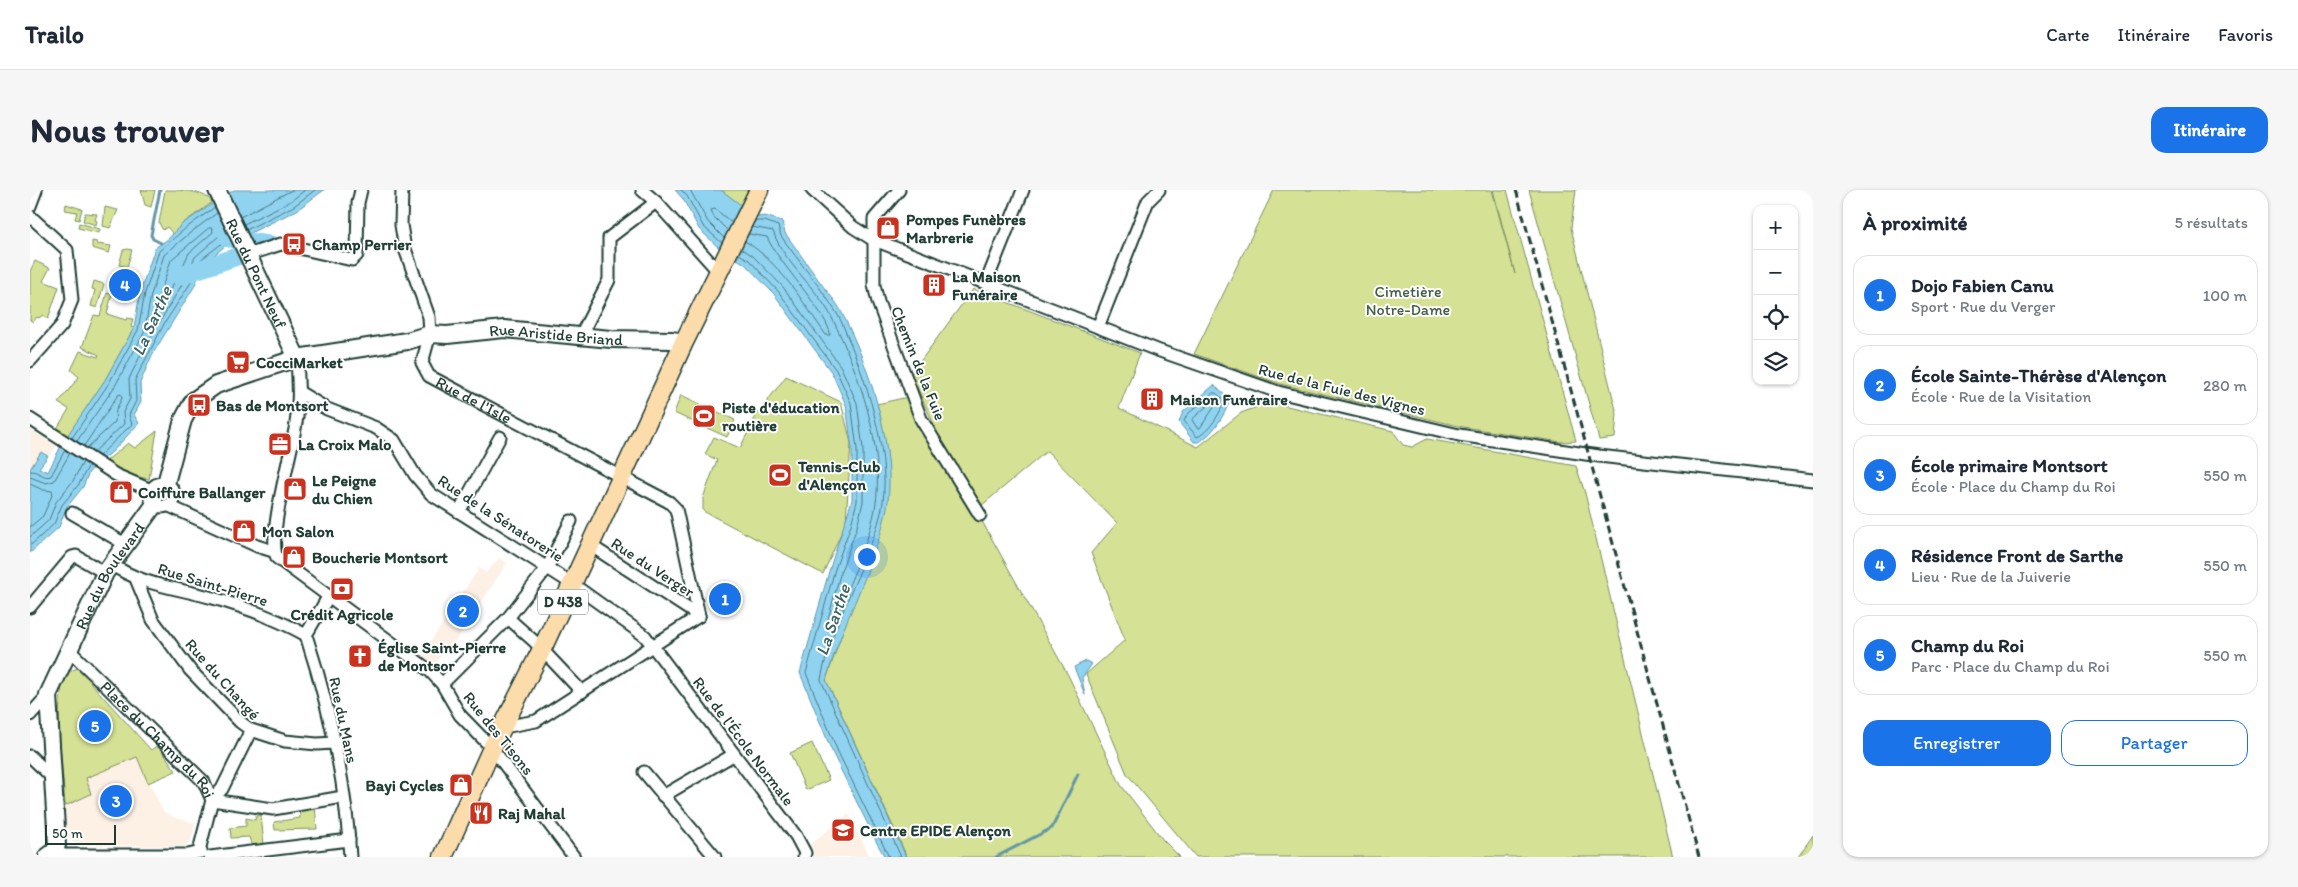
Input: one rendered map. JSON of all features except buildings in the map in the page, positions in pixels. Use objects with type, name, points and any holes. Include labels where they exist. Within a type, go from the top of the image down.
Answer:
[{"type":"main road","name":"D 438","points":[[443,857],[492,748],[542,649],[571,583],[623,477],[684,342],[759,190]]},
{"type":"street","points":[[30,206],[36,190]]},
{"type":"street","points":[[160,496],[188,407],[210,388],[297,358],[408,341],[430,334],[425,302],[405,249],[401,225],[402,190]]},
{"type":"street","points":[[642,190],[722,264]]},
{"type":"street","name":"Rue de la Fuie des Vignes","points":[[812,190],[853,227],[872,238],[1157,350],[1278,392],[1460,435],[1599,456],[1813,480]]},
{"type":"street","name":"Chemin de la Fuie","points":[[899,190],[874,219],[872,238],[874,285],[878,302],[921,419],[980,515]]},
{"type":"street","points":[[986,283],[1023,190]]},
{"type":"street","points":[[1098,327],[1148,201],[1159,190]]},
{"type":"street","points":[[244,248],[281,244],[346,260],[355,258],[360,191]]},
{"type":"street","name":"Rue du Pont Neuf","points":[[218,192],[297,358]]},
{"type":"street","points":[[581,335],[609,280],[609,238],[656,202]]},
{"type":"street","points":[[30,216],[67,250],[72,300],[62,325],[30,361]]},
{"type":"street","name":"Rue Aristide Briand","points":[[430,334],[447,335],[504,329],[684,342]]},
{"type":"street","name":"Rue de l'Isle","points":[[430,334],[422,363],[430,376],[623,477],[669,502],[676,509],[699,616]]},
{"type":"street","points":[[30,419],[103,468],[257,546],[273,551],[275,527],[296,423],[299,392],[297,358]]},
{"type":"street","name":"Rue de la Sénatorerie","points":[[299,392],[327,410],[376,428],[394,440],[415,475],[431,494],[571,583],[645,636],[652,645]]},
{"type":"street","points":[[459,512],[500,437]]},
{"type":"street","name":"Rue du Boulevard","points":[[68,649],[108,569],[160,496]]},
{"type":"street","points":[[72,513],[125,544]]},
{"type":"street","points":[[442,684],[508,618],[547,568],[571,521]]},
{"type":"street","name":"Rue du Verger","points":[[590,545],[699,616]]},
{"type":"street","name":"Rue des Tisons","points":[[273,551],[276,558],[283,564],[430,671],[442,684],[460,715],[492,748],[574,857]]},
{"type":"street","name":"Rue Saint-Pierre","points":[[30,607],[72,557],[76,556],[136,579],[215,598],[287,625],[306,635]]},
{"type":"street","name":"Rue du Changé","points":[[136,579],[153,620],[190,670],[240,722],[251,730],[222,789],[212,800]]},
{"type":"street","points":[[306,635],[328,597]]},
{"type":"street","points":[[504,727],[536,720],[699,616]]},
{"type":"street","points":[[508,618],[542,649],[582,692]]},
{"type":"street","name":"Rue du Mans","points":[[306,635],[323,689],[334,743],[350,857]]},
{"type":"street","name":"Rue de l'École Normale","points":[[652,645],[803,847],[806,853],[804,857]]},
{"type":"street","points":[[30,715],[48,695],[68,649]]},
{"type":"street","name":"Place du Champ du Roi","points":[[68,649],[204,782],[212,800],[200,846],[207,855]]},
{"type":"street","points":[[48,695],[57,845],[51,854],[207,855],[349,840]]},
{"type":"street","points":[[251,730],[285,740],[317,744],[334,743]]},
{"type":"street","points":[[663,796],[733,755]]},
{"type":"street","points":[[30,756],[54,779]]},
{"type":"street","points":[[644,772],[715,857]]},
{"type":"street","points":[[212,800],[273,809],[343,797]]},
{"type":"shaded area","points":[[30,429],[56,446],[50,456],[42,451],[30,469]]},
{"type":"shaded area","points":[[499,558],[507,563],[457,639],[434,664],[422,655],[479,568],[486,573]]},
{"type":"shaded area","points":[[137,757],[163,811],[173,817],[195,823],[191,841],[184,846],[81,845],[73,843],[68,838],[66,832],[65,806],[91,794],[85,778]]},
{"type":"shaded area","name":"Centre EPIDE Alençon","points":[[849,814],[870,857],[813,857],[814,852],[809,845]]},
{"type":"green space","points":[[141,190],[155,190],[151,207],[145,205]]},
{"type":"green space","points":[[165,190],[197,193],[213,202],[182,224],[173,234],[167,227],[163,230],[159,223]]},
{"type":"green space","points":[[721,190],[750,190],[742,207]]},
{"type":"green space","name":"Cimetière Notre-Dame","points":[[1274,190],[1492,190],[1515,274],[1493,190],[1507,190],[1576,441],[1561,442],[1463,427],[1280,384],[1194,354]]},
{"type":"green space","points":[[1529,190],[1576,190],[1571,228],[1617,414],[1615,438],[1599,440]]},
{"type":"green space","points":[[66,204],[82,209],[79,220],[75,219],[77,212],[65,210]]},
{"type":"green space","points":[[105,207],[118,210],[110,228],[103,226]]},
{"type":"green space","points":[[85,213],[97,214],[96,225],[83,221]]},
{"type":"green space","points":[[79,223],[100,229],[99,233],[78,228]]},
{"type":"green space","points":[[92,241],[97,242],[97,244],[111,246],[109,253],[92,248]]},
{"type":"green space","points":[[123,250],[132,250],[127,267],[119,265]]},
{"type":"green space","points":[[35,261],[50,268],[43,281],[59,287],[48,319],[43,315],[39,318],[37,317],[33,322],[30,320],[30,271]]},
{"type":"green space","points":[[94,281],[104,284],[97,308],[91,306],[95,290],[92,289]]},
{"type":"green space","points":[[973,289],[1140,353],[1119,408],[1198,447],[1241,413],[1270,402],[1393,431],[1403,445],[1412,447],[1427,439],[1576,466],[1585,493],[1673,857],[1196,857],[1127,774],[1086,674],[1125,640],[1091,553],[1117,523],[1047,451],[981,506],[943,445],[911,374]]},
{"type":"green space","points":[[107,293],[112,294],[107,314],[126,320],[127,318],[133,319],[131,327],[134,328],[105,380],[67,437],[56,430],[69,409],[58,403],[79,377],[71,370],[80,351],[98,357],[99,355],[82,347],[94,315],[100,316]]},
{"type":"green space","name":"Tennis-Club d'Alençon","points":[[786,376],[841,402],[851,443],[846,522],[823,574],[703,511],[703,498],[717,460],[705,454],[714,437],[740,448],[756,416]]},
{"type":"green space","name":"Piste d'éducation routière","points":[[681,395],[735,420],[727,437],[674,413]]},
{"type":"green space","points":[[912,396],[1068,675],[1121,785],[1163,840],[1180,857],[907,857],[826,680],[887,502],[887,464],[877,404]]},
{"type":"green space","points":[[157,431],[149,479],[127,475],[105,462],[128,443],[135,448]]},
{"type":"green space","points":[[77,668],[95,677],[90,682],[151,750],[158,745],[176,771],[148,783],[137,757],[86,778],[91,794],[65,806],[59,722],[61,689],[65,674]]},
{"type":"green space","points":[[812,743],[829,780],[806,790],[790,753]]},
{"type":"green space","points":[[315,805],[317,829],[275,830],[274,822],[300,818],[299,807]]},
{"type":"green space","points":[[261,815],[264,845],[252,847],[249,837],[231,838],[230,828],[246,826],[246,818],[255,820],[256,816]]},
{"type":"green space","points":[[1813,835],[1813,857],[1798,857]]},
{"type":"water","points":[[234,190],[324,190],[297,210],[226,245],[204,264],[194,287],[152,355],[140,383],[141,402],[134,415],[139,423],[113,451],[89,472],[83,487],[66,508],[59,527],[30,553],[30,469],[41,452],[48,456],[39,468],[48,472],[63,442],[105,380],[134,328],[140,292],[155,248],[168,239],[182,224]]},
{"type":"water","points":[[675,190],[721,190],[757,217],[765,216],[782,221],[785,233],[840,309],[862,358],[879,410],[885,438],[889,490],[886,513],[873,556],[840,638],[826,680],[906,857],[885,857],[878,845],[833,754],[800,673],[852,500],[852,449],[846,405],[832,373],[774,294],[745,264],[718,247],[699,229],[683,199]]},
{"type":"water","points":[[1214,385],[1230,400],[1222,418],[1214,429],[1199,442],[1194,442],[1179,422],[1183,412]]},
{"type":"water","points":[[1086,661],[1092,664],[1082,678],[1085,695],[1074,667]]},
{"type":"waterway","points":[[160,190],[151,235],[153,239],[161,243]]},
{"type":"waterway","name":"La Sarthe","points":[[179,276],[272,245],[227,238]]},
{"type":"waterway","points":[[996,857],[1052,828],[1078,774]]},
{"type":"railway","points":[[1516,190],[1699,857]]},
{"type":"place","name":"Pompes Funèbres Marbrerie","points":[[888,228]]},
{"type":"place","name":"Champ Perrier","points":[[294,244]]},
{"type":"place","name":"Résidence Front de Sarthe","points":[[125,285]]},
{"type":"place","name":"La Maison Funéraire","points":[[934,285]]},
{"type":"place","name":"CocciMarket","points":[[238,362]]},
{"type":"place","name":"Maison Funéraire","points":[[1152,399]]},
{"type":"place","name":"Bas de Montsort","points":[[199,405]]},
{"type":"place","name":"Piste d'éducation routière","points":[[704,416]]},
{"type":"place","name":"La Croix Malo","points":[[280,444]]},
{"type":"place","name":"Tennis-Club d'Alençon","points":[[780,475]]},
{"type":"place","name":"Le Peigne du Chien","points":[[295,489]]},
{"type":"place","name":"Coiffure Ballanger","points":[[121,492]]},
{"type":"place","name":"Mon Salon","points":[[244,531]]},
{"type":"place","name":"Boucherie Montsort","points":[[294,557]]},
{"type":"place","name":"Crédit Agricole","points":[[342,589]]},
{"type":"place","name":"Dojo Fabien Canu","points":[[725,599]]},
{"type":"place","name":"École Sainte-Thérèse d'Alençon","points":[[463,611]]},
{"type":"place","name":"Église Saint-Pierre de Montsor","points":[[360,656]]},
{"type":"place","name":"Champ du Roi","points":[[95,726]]},
{"type":"place","name":"Bayi Cycles","points":[[461,785]]},
{"type":"place","name":"École primaire Montsort","points":[[116,801]]},
{"type":"place","name":"Raj Mahal","points":[[481,813]]},
{"type":"place","name":"Centre EPIDE Alençon","points":[[843,830]]}]
